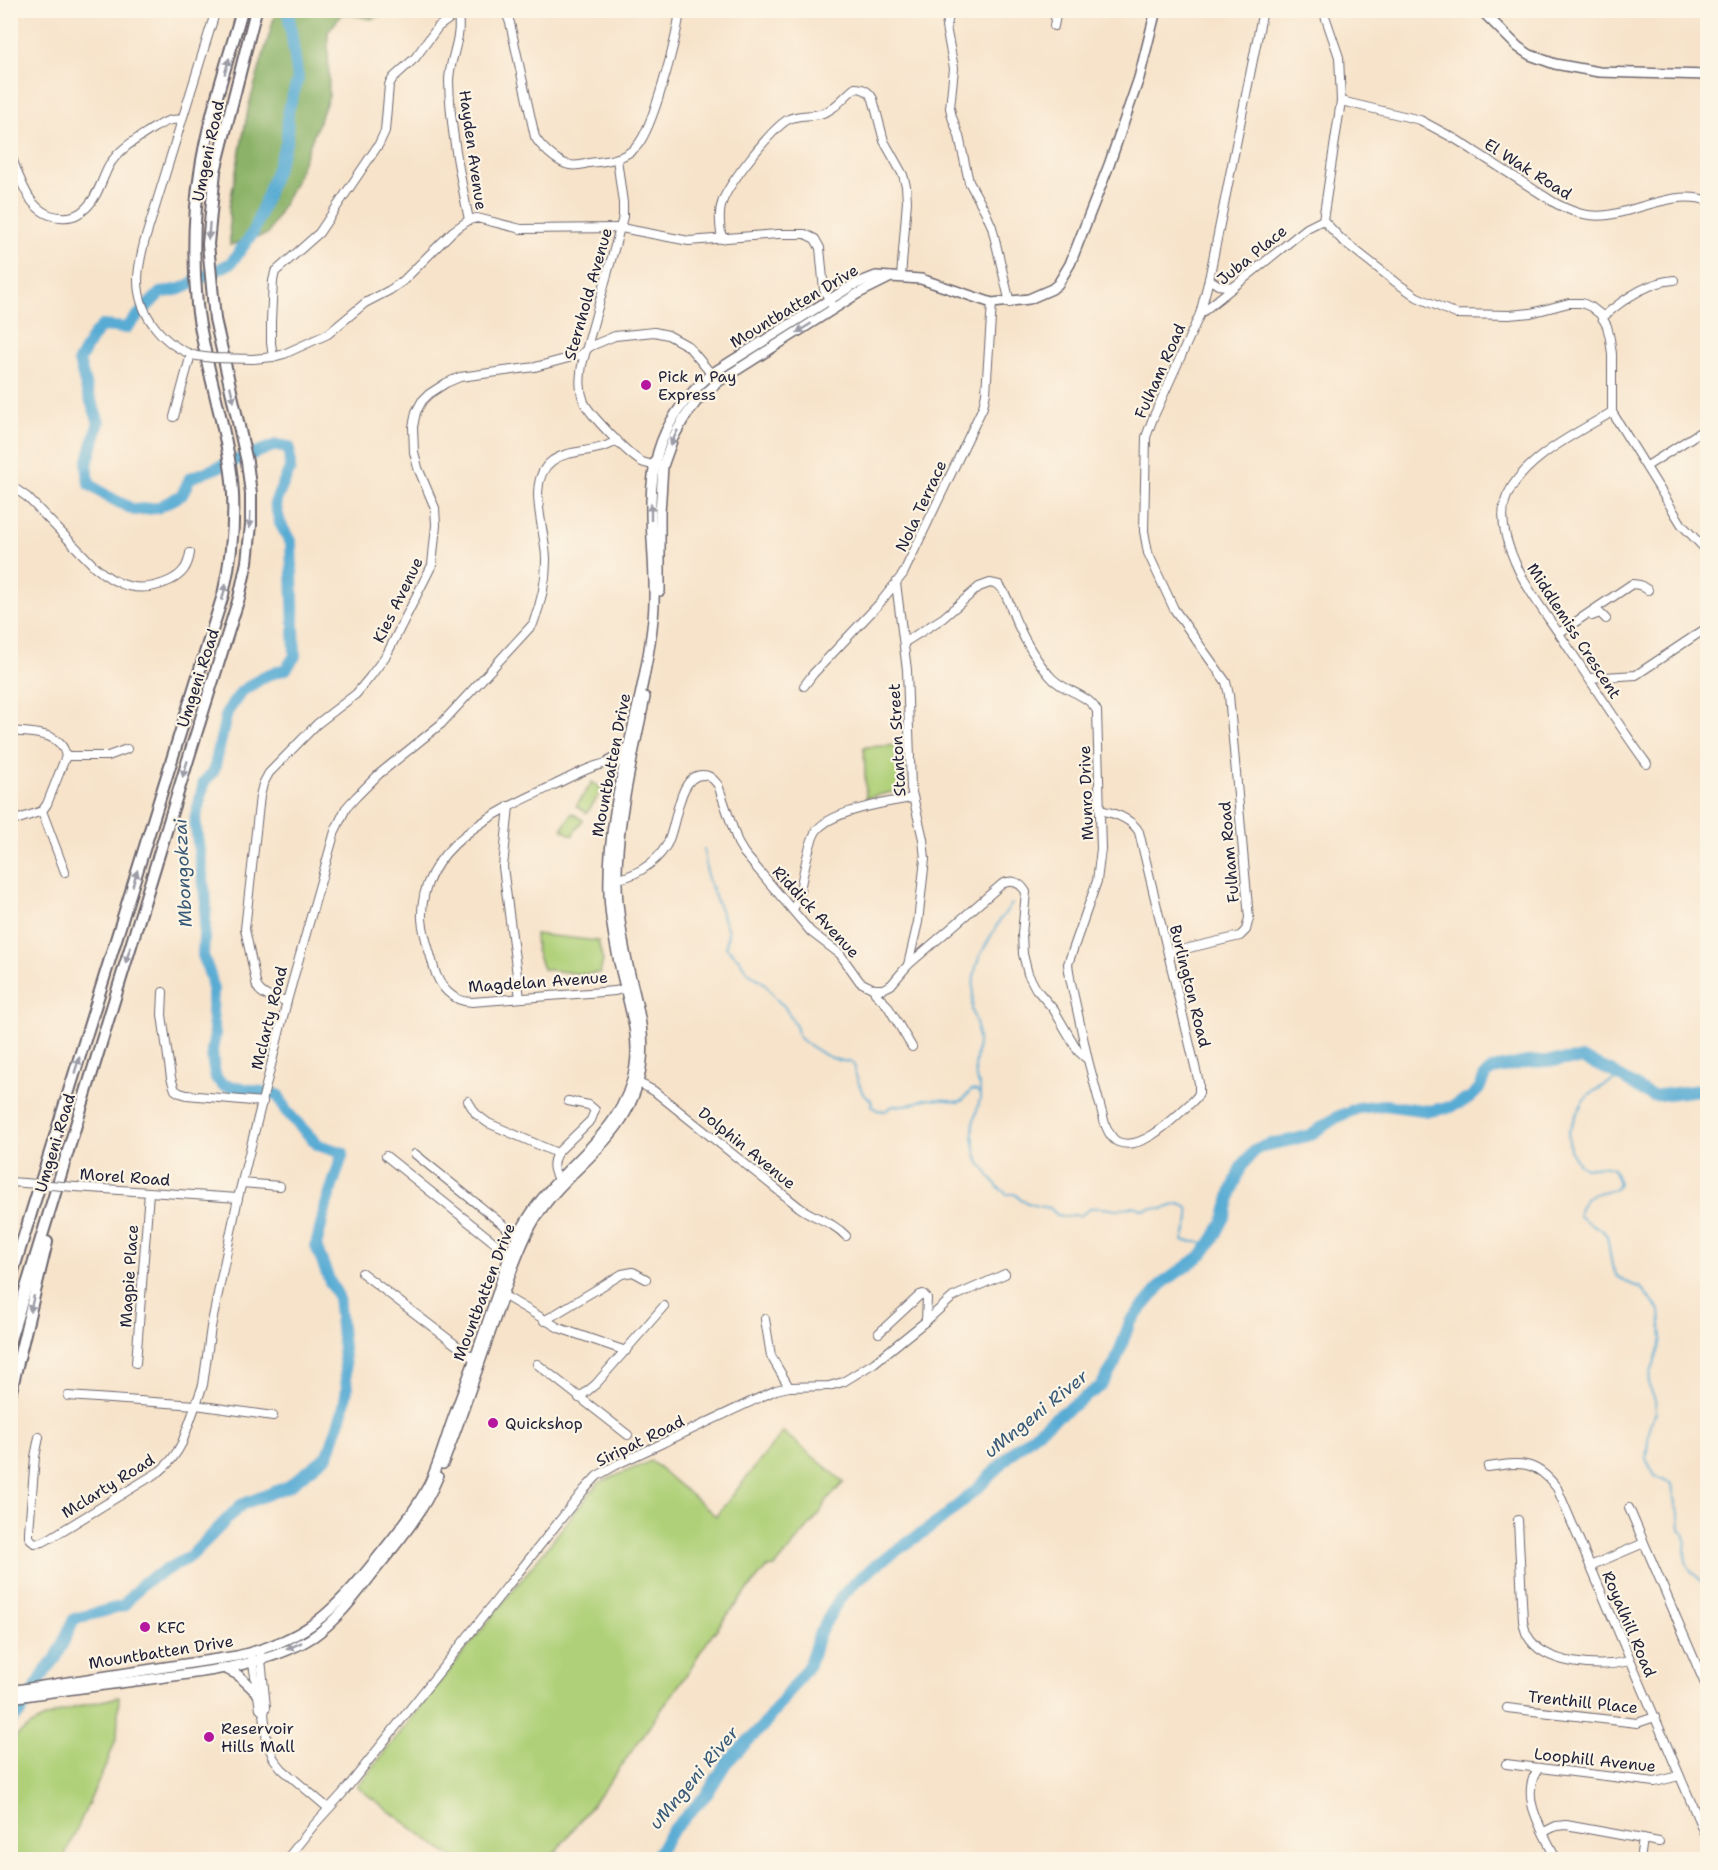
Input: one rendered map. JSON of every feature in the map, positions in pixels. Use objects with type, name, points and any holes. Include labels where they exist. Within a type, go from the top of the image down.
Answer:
[{"type":"highway","name":"Umgeni Road","points":[[10,1281],[223,595],[230,565],[234,525],[230,463],[197,306],[194,240],[200,171],[242,10]]},
{"type":"highway","name":"Umgeni Road","points":[[10,1340],[239,598],[247,562],[251,525],[251,494],[247,462],[215,319],[209,259],[210,211],[215,171],[256,10]]},
{"type":"highway","points":[[10,1395],[70,1145]]},
{"type":"main road","name":"Mountbatten Drive","points":[[13,1692],[32,1695],[183,1675],[224,1668],[257,1656],[306,1630],[334,1608],[410,1516],[432,1485],[500,1295],[532,1223],[547,1203],[598,1150],[622,1121],[633,1096],[636,1034],[629,987],[614,937],[612,879],[614,820],[654,653],[661,577],[660,446],[694,389],[711,374],[828,299],[866,279],[876,276],[921,279],[992,303],[1010,303],[1029,299],[1058,284],[1070,264],[1125,120],[1139,78],[1156,10]]},
{"type":"main road","points":[[1481,10],[1518,47],[1530,55],[1555,64],[1599,72],[1707,75]]},
{"type":"main road","name":"Mountbatten Drive","points":[[679,417],[718,382],[834,309],[891,277]]},
{"type":"main road","name":"Mountbatten Drive","points":[[628,763],[627,748],[653,624],[655,587],[650,508],[652,476],[659,466]]},
{"type":"main road","points":[[610,761],[627,748]]},
{"type":"main road","name":"Mountbatten Drive","points":[[500,1295],[510,1255],[538,1203],[612,1124],[634,1082]]},
{"type":"main road","name":"Mountbatten Drive","points":[[13,1692],[218,1659],[257,1656]]},
{"type":"main road","points":[[224,1668],[238,1675],[257,1693]]},
{"type":"street","points":[[216,10],[139,265],[138,287],[145,310],[166,339],[181,350],[194,355],[254,359],[273,357],[302,347],[328,334],[365,303],[403,281],[453,231],[469,220],[477,218],[531,230],[621,228],[689,241],[778,234],[810,236],[815,239],[820,248],[824,290],[834,309]]},
{"type":"street","points":[[504,11],[510,22],[532,128],[540,144],[566,165],[574,166],[617,159],[635,148],[653,116],[674,41],[680,10]]},
{"type":"street","points":[[951,10],[945,27],[954,68],[950,108],[969,182],[992,227],[1010,303]]},
{"type":"street","points":[[1054,26],[1056,10]]},
{"type":"street","name":"Fulham Road","points":[[1168,954],[1240,936],[1249,918],[1226,682],[1174,609],[1148,553],[1144,531],[1146,437],[1200,314],[1263,10]]},
{"type":"street","points":[[1323,10],[1339,57],[1341,101],[1323,220],[1341,239],[1397,283],[1417,297],[1456,314],[1531,313],[1569,303],[1582,303],[1592,307],[1607,326],[1612,354],[1612,412],[1682,525],[1707,552]]},
{"type":"street","points":[[273,357],[271,343],[275,272],[319,233],[381,140],[385,130],[389,85],[393,78],[415,58],[438,27],[459,12]]},
{"type":"street","name":"Hayden Avenue","points":[[459,12],[460,24],[450,71],[450,94],[456,153],[469,220]]},
{"type":"street","points":[[722,239],[720,219],[722,201],[771,134],[788,120],[825,112],[855,88],[863,88],[870,93],[873,99],[884,141],[903,175],[906,186],[907,201],[901,277]]},
{"type":"street","name":"El Wak Road","points":[[1341,101],[1420,120],[1457,140],[1546,198],[1572,212],[1590,216],[1609,215],[1683,198],[1707,201]]},
{"type":"street","points":[[10,153],[24,188],[34,205],[54,216],[69,217],[88,206],[111,164],[123,149],[166,121],[182,120]]},
{"type":"street","name":"Sternhold Avenue","points":[[617,159],[623,203],[621,228],[585,352],[580,378],[584,402],[594,419],[636,458],[644,463],[659,466]]},
{"type":"street","name":"Juba Place","points":[[1200,314],[1307,228],[1323,220]]},
{"type":"street","points":[[1209,279],[1218,285],[1233,287]]},
{"type":"street","points":[[1602,318],[1634,294],[1661,282],[1674,280]]},
{"type":"street","name":"Nola Terrace","points":[[804,686],[896,584],[910,561],[983,407],[992,303]]},
{"type":"street","name":"Kies Avenue","points":[[287,1001],[267,997],[257,987],[245,929],[260,796],[269,773],[323,719],[356,694],[382,661],[432,566],[436,525],[435,508],[418,468],[414,452],[413,427],[416,412],[422,400],[446,383],[460,377],[535,367],[585,352],[591,346],[615,336],[654,332],[668,335],[688,346],[718,382]]},
{"type":"street","points":[[174,417],[194,355]]},
{"type":"street","name":"Middlemiss Crescent","points":[[1612,412],[1527,467],[1508,494],[1502,508],[1508,544],[1526,584],[1623,732],[1647,764]]},
{"type":"street","points":[[1647,466],[1707,427]]},
{"type":"street","name":"Mclarty Road","points":[[39,1437],[35,1457],[29,1531],[31,1541],[37,1543],[73,1525],[167,1465],[182,1443],[205,1372],[211,1327],[238,1198],[287,1001],[335,831],[346,808],[379,774],[441,724],[533,624],[538,613],[546,562],[538,498],[538,487],[543,470],[554,459],[608,446],[617,440]]},
{"type":"street","points":[[10,484],[27,497],[99,571],[126,586],[150,588],[173,579],[189,564],[190,553]]},
{"type":"street","name":"Munro Drive","points":[[905,642],[943,618],[979,587],[990,583],[999,585],[1007,595],[1016,622],[1035,657],[1050,677],[1063,688],[1093,703],[1097,711],[1101,849],[1097,881],[1068,964],[1088,1060],[1105,1124],[1116,1142]]},
{"type":"street","name":"Stanton Street","points":[[896,584],[905,642],[912,798],[923,840],[925,859],[918,922],[908,964]]},
{"type":"street","points":[[1560,635],[1632,584],[1648,590]]},
{"type":"street","points":[[1560,635],[1597,613],[1606,619]]},
{"type":"street","points":[[1589,678],[1636,675],[1707,627]]},
{"type":"street","points":[[10,731],[52,737],[64,748],[66,756],[42,811],[10,822]]},
{"type":"street","points":[[66,756],[108,756],[128,749]]},
{"type":"street","name":"Magdelan Avenue","points":[[628,763],[610,761],[581,772],[509,806],[462,837],[437,867],[428,887],[422,919],[441,985],[451,995],[466,1002],[615,991],[629,987]]},
{"type":"street","name":"Riddick Avenue","points":[[612,879],[625,878],[637,872],[666,848],[672,836],[677,806],[687,785],[698,776],[706,775],[714,779],[738,843],[744,853],[811,932],[840,954],[860,982],[874,989],[874,993],[887,1005],[912,1047]]},
{"type":"street","points":[[793,909],[798,900],[812,838],[819,827],[865,806],[912,798]]},
{"type":"street","points":[[509,806],[503,867],[520,998]]},
{"type":"street","name":"Burlington Road","points":[[1100,810],[1130,822],[1139,832],[1199,1083],[1199,1092],[1195,1099],[1161,1130],[1134,1143],[1116,1142]]},
{"type":"street","points":[[42,811],[65,872]]},
{"type":"street","points":[[874,989],[884,989],[891,985],[908,964],[1002,884],[1009,881],[1020,884],[1026,892],[1022,934],[1023,954],[1028,974],[1036,989],[1054,1010],[1078,1051],[1088,1060]]},
{"type":"street","points":[[163,992],[162,1015],[171,1078],[175,1090],[187,1095],[263,1099]]},
{"type":"street","points":[[10,1041],[10,1057]]},
{"type":"street","name":"Dolphin Avenue","points":[[634,1082],[654,1090],[799,1207],[810,1215],[836,1226],[846,1236]]},
{"type":"street","points":[[468,1101],[476,1114],[488,1123],[557,1153]]},
{"type":"street","points":[[558,1180],[552,1166],[557,1153],[594,1115],[595,1110],[590,1105],[568,1101]]},
{"type":"street","points":[[414,1154],[518,1237]]},
{"type":"street","points":[[386,1156],[510,1255]]},
{"type":"street","name":"Morel Road","points":[[10,1182],[238,1198]]},
{"type":"street","points":[[242,1183],[280,1186]]},
{"type":"street","name":"Magpie Place","points":[[136,1363],[149,1192]]},
{"type":"street","points":[[544,1321],[622,1274],[633,1272],[646,1279]]},
{"type":"street","points":[[362,1273],[477,1361]]},
{"type":"street","name":"Siripat Road","points":[[286,1860],[343,1793],[597,1476],[760,1397],[789,1387],[829,1386],[843,1382],[874,1363],[953,1297],[1005,1274]]},
{"type":"street","points":[[879,1333],[920,1294],[927,1298],[926,1321]]},
{"type":"street","points":[[500,1295],[566,1331],[626,1351]]},
{"type":"street","points":[[579,1398],[596,1384],[664,1306]]},
{"type":"street","points":[[765,1318],[771,1356],[789,1387]]},
{"type":"street","points":[[537,1364],[628,1436]]},
{"type":"street","points":[[68,1396],[196,1405],[273,1416]]},
{"type":"street","name":"Royalhill Road","points":[[1488,1467],[1524,1464],[1542,1471],[1557,1488],[1707,1842]]},
{"type":"street","points":[[1629,1508],[1707,1691]]},
{"type":"street","points":[[1518,1520],[1523,1622],[1527,1635],[1534,1644],[1554,1658],[1602,1665],[1630,1661]]},
{"type":"street","points":[[1590,1566],[1644,1543]]},
{"type":"street","points":[[257,1656],[257,1693],[260,1709],[264,1713]]},
{"type":"street","points":[[257,1656],[266,1707],[264,1713],[267,1743],[274,1760],[328,1808]]},
{"type":"street","name":"Trenthill Place","points":[[1507,1708],[1637,1724],[1655,1717]]},
{"type":"street","name":"Loophill Avenue","points":[[1506,1764],[1655,1782],[1679,1776]]},
{"type":"street","points":[[1539,1768],[1532,1781],[1531,1797],[1535,1815],[1557,1860]]},
{"type":"street","points":[[1544,1832],[1556,1826],[1566,1825],[1659,1842]]},
{"type":"street","points":[[1641,1853],[1643,1839]]},
{"type":"green space","points":[[276,11],[393,11],[371,19],[343,13],[328,32],[329,96],[296,180],[268,234],[230,245],[229,207],[249,105]]},
{"type":"green space","points":[[904,745],[905,789],[866,798],[864,747]]},
{"type":"green space","points":[[592,782],[603,789],[587,813],[576,806]]},
{"type":"green space","points":[[572,813],[583,820],[572,836],[562,829]]},
{"type":"green space","points":[[535,934],[598,941],[603,961],[600,973],[581,974],[543,969],[536,950]]},
{"type":"green space","points":[[783,1432],[844,1482],[827,1500],[820,1513],[775,1567],[766,1568],[725,1618],[614,1776],[548,1859],[454,1859],[357,1787],[598,1483],[651,1461],[716,1516]]},
{"type":"green space","points":[[119,1697],[117,1736],[63,1859],[11,1859],[11,1741],[22,1731],[48,1717],[75,1707]]},
{"type":"waterway","name":"Mbongokzai","points":[[10,1721],[21,1712],[46,1670],[56,1658],[74,1619],[123,1606],[143,1583],[191,1556],[241,1505],[289,1486],[328,1455],[343,1411],[347,1389],[338,1296],[316,1246],[326,1205],[343,1153],[318,1145],[286,1111],[278,1095],[223,1085],[216,1078],[212,1050],[215,1035],[212,1013],[213,990],[203,955],[206,903],[195,820],[204,782],[215,766],[227,712],[242,691],[267,675],[286,669],[295,656],[291,543],[280,523],[275,503],[290,468],[289,447],[276,445],[190,478],[182,495],[157,508],[134,510],[89,484],[87,464],[99,422],[79,361],[93,336],[102,326],[126,328],[160,293],[180,289],[231,263],[253,233],[287,141],[288,111],[298,79],[288,10]]},
{"type":"waterway","points":[[704,849],[707,876],[728,931],[726,947],[739,959],[747,971],[764,983],[784,1006],[796,1026],[799,1038],[817,1051],[851,1062],[855,1067],[863,1094],[871,1100],[872,1106],[877,1110],[885,1111],[893,1106],[913,1104],[924,1099],[958,1102],[963,1100],[971,1090],[977,1091],[980,1095]]},
{"type":"waterway","points":[[1012,904],[982,952],[974,976],[972,1010],[977,1027],[975,1067],[980,1099],[973,1124],[973,1136],[980,1163],[998,1187],[1007,1194],[1015,1194],[1021,1200],[1033,1205],[1050,1208],[1057,1215],[1079,1216],[1092,1208],[1118,1210],[1134,1206],[1143,1210],[1183,1205],[1189,1211],[1183,1241],[1210,1243]]},
{"type":"waterway","name":"uMngeni River","points":[[653,1860],[672,1831],[707,1794],[726,1763],[763,1726],[809,1665],[820,1632],[840,1598],[855,1582],[941,1520],[978,1488],[1017,1448],[1101,1386],[1115,1363],[1130,1322],[1163,1283],[1202,1255],[1214,1238],[1225,1217],[1241,1167],[1256,1149],[1310,1135],[1337,1117],[1358,1108],[1384,1105],[1429,1111],[1451,1107],[1470,1098],[1479,1089],[1485,1076],[1493,1069],[1527,1062],[1583,1059],[1611,1071],[1652,1096],[1708,1089]]},
{"type":"waterway","points":[[1620,1077],[1591,1093],[1583,1101],[1568,1133],[1570,1150],[1579,1164],[1585,1168],[1602,1166],[1613,1169],[1619,1183],[1615,1189],[1596,1193],[1587,1198],[1578,1215],[1602,1230],[1607,1236],[1612,1266],[1617,1276],[1641,1288],[1660,1311],[1662,1340],[1651,1372],[1649,1386],[1655,1400],[1656,1412],[1650,1424],[1646,1459],[1655,1476],[1672,1484],[1680,1529],[1686,1540],[1687,1565],[1708,1587]]},
{"type":"place","name":"Pick n Pay Express","points":[[646,385]]},
{"type":"place","name":"Quickshop","points":[[493,1423]]},
{"type":"place","name":"KFC","points":[[145,1627]]},
{"type":"place","name":"Reservoir Hills Mall","points":[[209,1737]]}]
